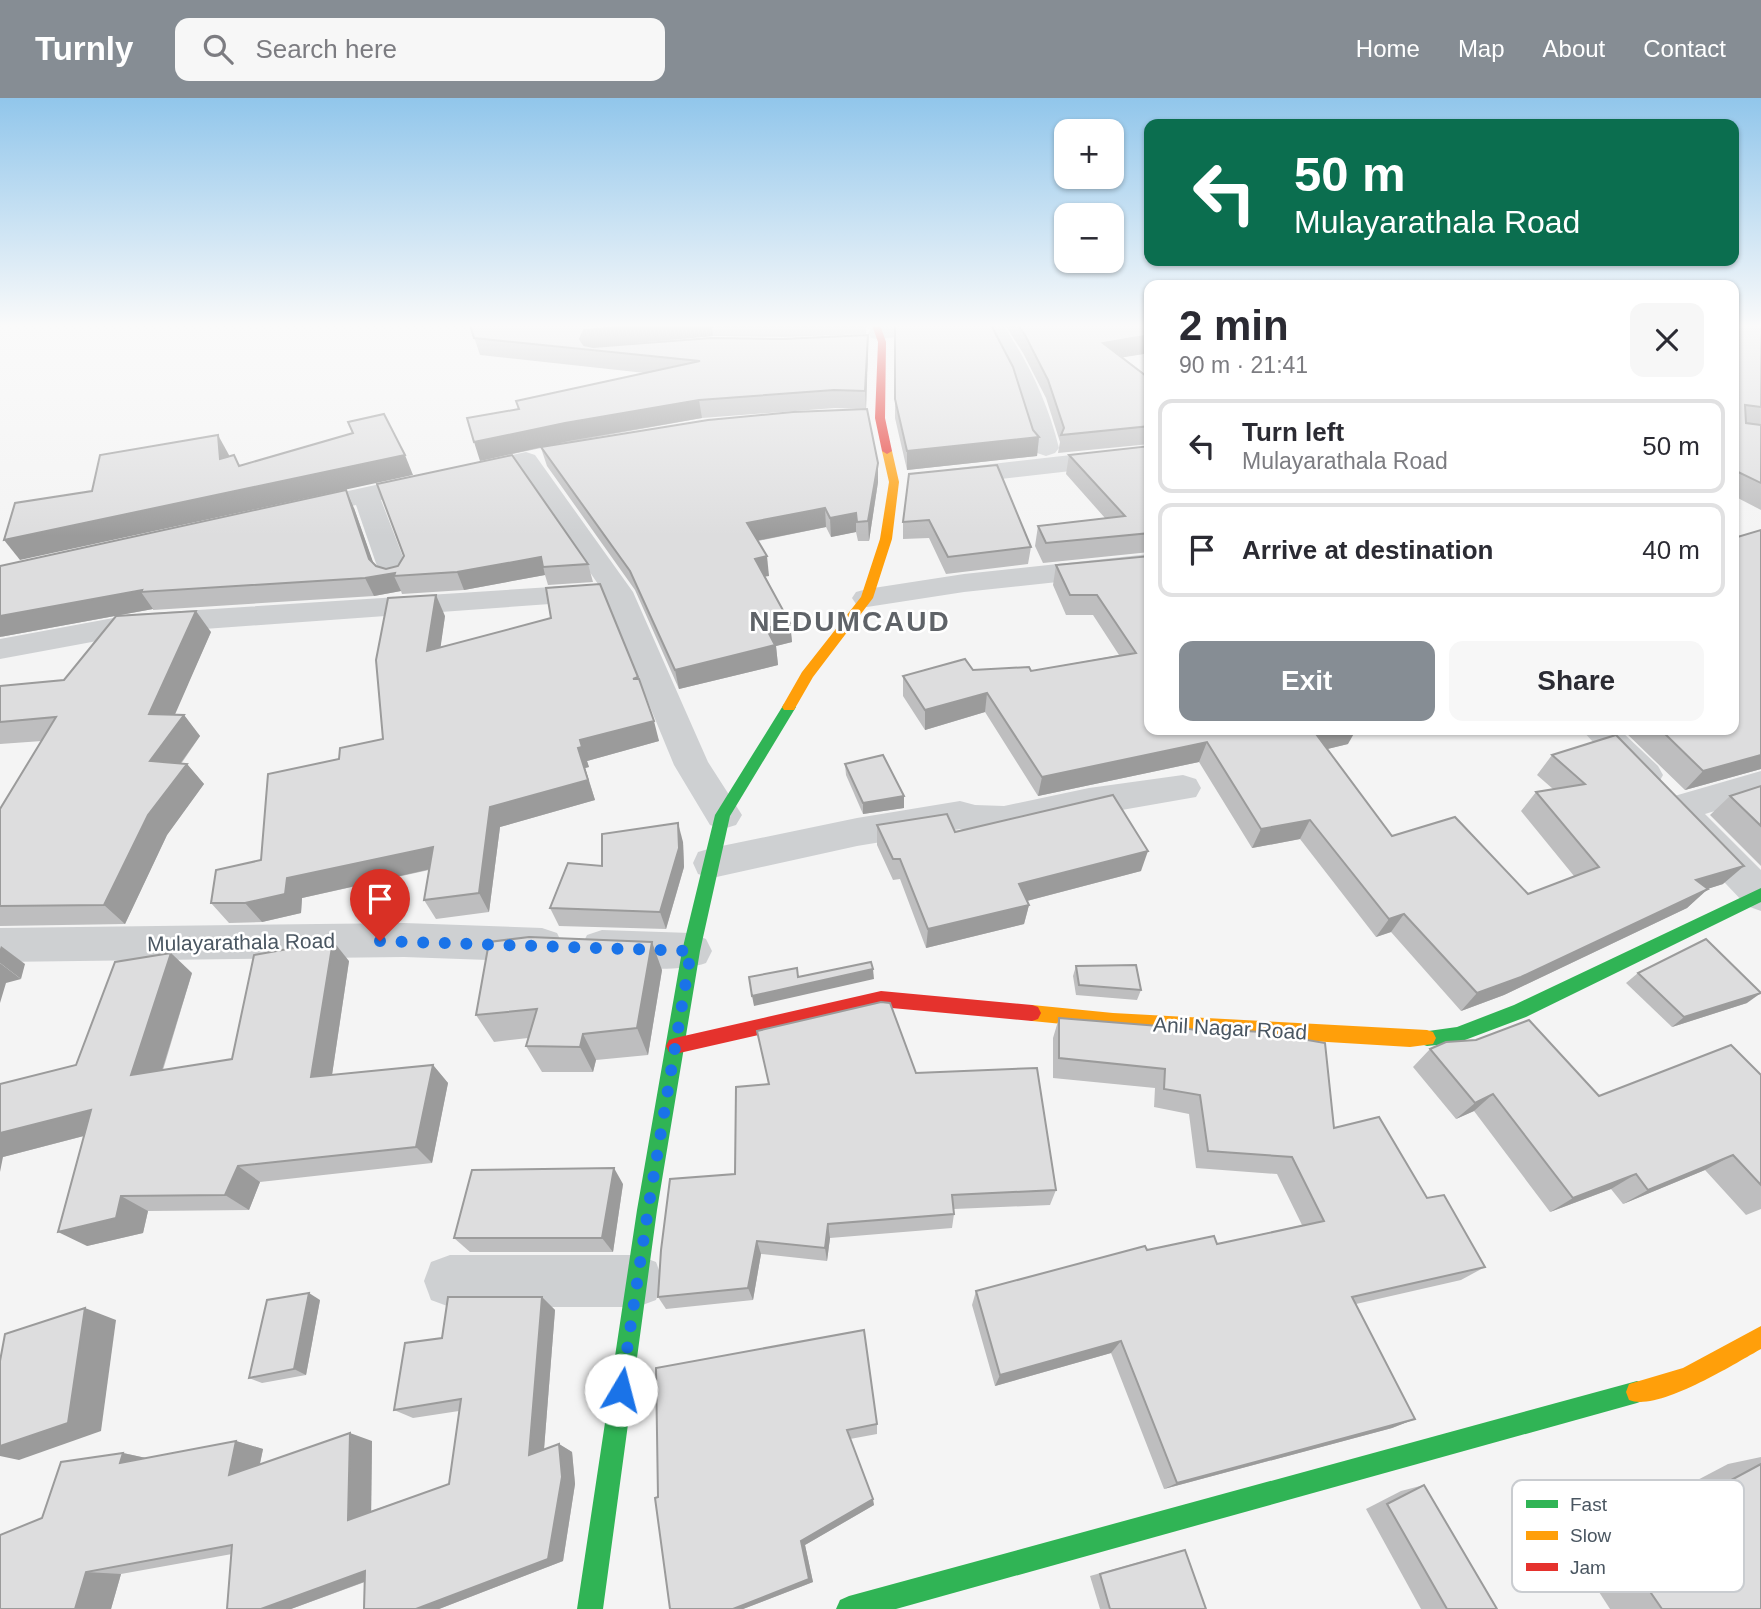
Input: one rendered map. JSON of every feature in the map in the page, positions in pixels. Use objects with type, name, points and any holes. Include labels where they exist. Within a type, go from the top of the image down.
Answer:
[{"type":"main road","points":[[590,1609],[637,1281],[691,951],[723,816],[766,748],[807,675],[867,598],[886,539],[894,482],[869,418],[872,396]]},
{"type":"main road","name":"Anil Nagar Road","points":[[675,1046],[881,999],[1113,1021],[1410,1039],[1457,1035],[1520,1011],[1761,895]]},
{"type":"main road","points":[[849,1609],[1687,1378],[1761,1337]]},
{"type":"street","points":[[1031,396],[1046,448]]},
{"type":"street","points":[[894,482],[1144,455]]},
{"type":"street","points":[[271,516],[539,457],[618,592],[692,765],[723,816]]},
{"type":"street","points":[[366,495],[395,575]]},
{"type":"street","points":[[867,598],[964,583],[1144,563]]},
{"type":"street","points":[[0,649],[135,624],[618,592]]},
{"type":"street","name":"Anil Nagar Road","points":[[1604,735],[1761,895]]},
{"type":"street","points":[[1677,809],[1761,784]]},
{"type":"street","points":[[712,863],[857,832],[960,815],[975,820],[1013,821],[1078,804],[1183,788]]},
{"type":"street","name":"Mulayarathala Road","points":[[0,945],[404,940],[691,951]]},
{"type":"street","points":[[450,1281],[637,1281]]},
{"type":"building","points":[[541,396],[760,396],[699,400],[474,442],[467,418],[519,409],[516,401]]},
{"type":"building","points":[[895,396],[1022,396],[1033,430],[1039,437],[907,451]]},
{"type":"building","points":[[1053,396],[1144,396],[1144,427],[1061,435],[1064,428]]},
{"type":"building","points":[[1739,396],[1761,396],[1761,407],[1745,405],[1746,423],[1761,425],[1761,483],[1739,472]]},
{"type":"building","points":[[867,409],[878,463],[868,521],[857,522],[856,513],[830,518],[825,508],[747,523],[767,556],[755,559],[790,623],[766,628],[775,645],[675,670],[630,571],[541,447],[708,420],[793,412]]},
{"type":"building","points":[[384,414],[405,455],[4,540],[15,503],[92,491],[100,455],[218,435],[220,459],[234,455],[239,466],[353,433],[348,422]]},
{"type":"building","points":[[1144,447],[1144,534],[1046,543],[1038,526],[1125,516],[1069,455]]},
{"type":"building","points":[[512,455],[588,564],[543,567],[541,557],[457,572],[394,576],[395,573],[365,578],[141,592],[142,590],[0,616],[0,566],[346,490],[369,559],[376,566],[386,569],[398,566],[404,556],[377,484]]},
{"type":"building","points":[[997,465],[1031,547],[948,557],[929,520],[903,522],[909,474]]},
{"type":"building","points":[[1761,530],[1761,755],[1703,771],[1666,735],[1739,735],[1739,537]]},
{"type":"building","points":[[1144,557],[1144,735],[1317,735],[1392,836],[1455,817],[1528,894],[1599,867],[1536,792],[1585,784],[1552,755],[1616,735],[1744,866],[1696,880],[1708,889],[1521,977],[1477,993],[1404,914],[1389,919],[1310,820],[1261,829],[1207,742],[1042,777],[987,693],[925,710],[903,676],[965,659],[973,670],[1029,667],[1031,671],[1136,653],[1097,595],[1070,595],[1056,565]]},
{"type":"building","points":[[600,584],[638,677],[633,679],[639,679],[654,721],[580,740],[582,747],[578,748],[588,780],[490,807],[479,893],[424,900],[433,847],[287,878],[285,894],[245,903],[211,903],[216,870],[261,860],[268,774],[339,759],[340,748],[383,739],[376,660],[388,598],[436,595],[427,651],[551,618],[546,588]]},
{"type":"building","points":[[196,611],[149,714],[184,715],[150,761],[187,764],[148,815],[104,905],[0,906],[0,809],[56,717],[0,722],[0,686],[64,680],[116,616]]},
{"type":"building","points":[[883,755],[904,796],[863,803],[845,764]]},
{"type":"building","points":[[1761,786],[1761,826],[1730,796]]},
{"type":"building","points":[[1113,795],[1148,851],[1019,884],[1029,905],[928,929],[900,859],[893,859],[877,825],[947,814],[955,832]]},
{"type":"building","points":[[678,823],[679,848],[660,912],[550,908],[568,863],[602,866],[602,834]]},
{"type":"building","points":[[529,937],[652,942],[637,1028],[583,1034],[580,1047],[526,1046],[537,1009],[476,1015],[489,942]]},
{"type":"building","points":[[1706,939],[1761,993],[1684,1017],[1638,973]]},
{"type":"building","points":[[333,941],[311,1077],[433,1065],[416,1147],[238,1166],[225,1195],[121,1196],[116,1218],[58,1232],[91,1110],[0,1133],[0,1084],[76,1065],[115,962],[171,953],[131,1075],[232,1059],[254,955]]},
{"type":"building","points":[[871,962],[873,969],[752,996],[749,977],[797,968],[798,977]]},
{"type":"building","points":[[1136,965],[1141,990],[1079,985],[1076,966]]},
{"type":"building","points":[[881,1002],[890,1003],[916,1073],[1037,1068],[1056,1190],[952,1195],[954,1214],[828,1224],[825,1248],[757,1241],[748,1288],[658,1297],[670,1179],[735,1174],[736,1087],[769,1084],[757,1031]]},
{"type":"building","points":[[1059,1018],[1184,1028],[1228,1036],[1228,1030],[1262,1032],[1325,1043],[1334,1128],[1379,1117],[1427,1198],[1444,1195],[1485,1267],[1352,1297],[1415,1419],[1177,1483],[1121,1341],[1000,1375],[976,1291],[1145,1246],[1147,1250],[1214,1236],[1217,1244],[1324,1221],[1292,1157],[1208,1151],[1200,1095],[1164,1089],[1165,1069],[1059,1058]]},
{"type":"building","points":[[1529,1020],[1599,1096],[1731,1045],[1761,1075],[1761,1185],[1733,1155],[1648,1190],[1636,1174],[1573,1198],[1493,1094],[1475,1103],[1430,1049],[1446,1042],[1476,1040]]},
{"type":"building","points":[[614,1168],[602,1238],[454,1238],[472,1170]]},
{"type":"building","points":[[309,1293],[294,1369],[249,1378],[267,1300]]},
{"type":"building","points":[[448,1297],[542,1297],[529,1455],[559,1444],[562,1477],[548,1559],[416,1609],[364,1609],[365,1571],[261,1609],[227,1609],[232,1545],[86,1572],[75,1609],[0,1609],[0,1535],[42,1518],[61,1462],[123,1453],[120,1463],[236,1441],[229,1475],[350,1433],[348,1520],[449,1484],[461,1399],[394,1410],[405,1343],[442,1338]]},
{"type":"building","points":[[85,1308],[68,1423],[0,1446],[0,1361],[5,1334]]},
{"type":"building","points":[[864,1330],[877,1424],[847,1430],[873,1499],[801,1541],[809,1579],[733,1609],[670,1609],[655,1498],[658,1497],[656,1368]]},
{"type":"building","points":[[1761,1464],[1761,1609],[1662,1609],[1650,1592],[1744,1592],[1744,1480],[1731,1480]]},
{"type":"building","points":[[1424,1485],[1497,1609],[1447,1609],[1387,1504]]},
{"type":"building","points":[[1185,1550],[1206,1609],[1110,1609],[1100,1574]]},
{"type":"traffic: fast","points":[[590,1609],[647,1210],[691,951],[723,815],[789,707]]},
{"type":"traffic: fast","points":[[1427,1038],[1457,1035],[1520,1011],[1761,895]]},
{"type":"traffic: fast","points":[[849,1609],[1637,1392]]},
{"type":"traffic: slow","points":[[789,707],[807,675],[867,598],[886,539],[894,482],[887,451]]},
{"type":"traffic: slow","points":[[1032,1013],[1113,1021],[1427,1038]]},
{"type":"traffic: slow","points":[[1637,1392],[1687,1378],[1761,1337]]},
{"type":"traffic: jam","points":[[881,396],[880,418],[887,451]]},
{"type":"traffic: jam","points":[[675,1046],[881,999],[1032,1013]]},
{"type":"district","name":"NEDUMCAUD","points":[[850,621]]},
{"type":"route","points":[[380,941],[691,951],[621,1390]]}]
